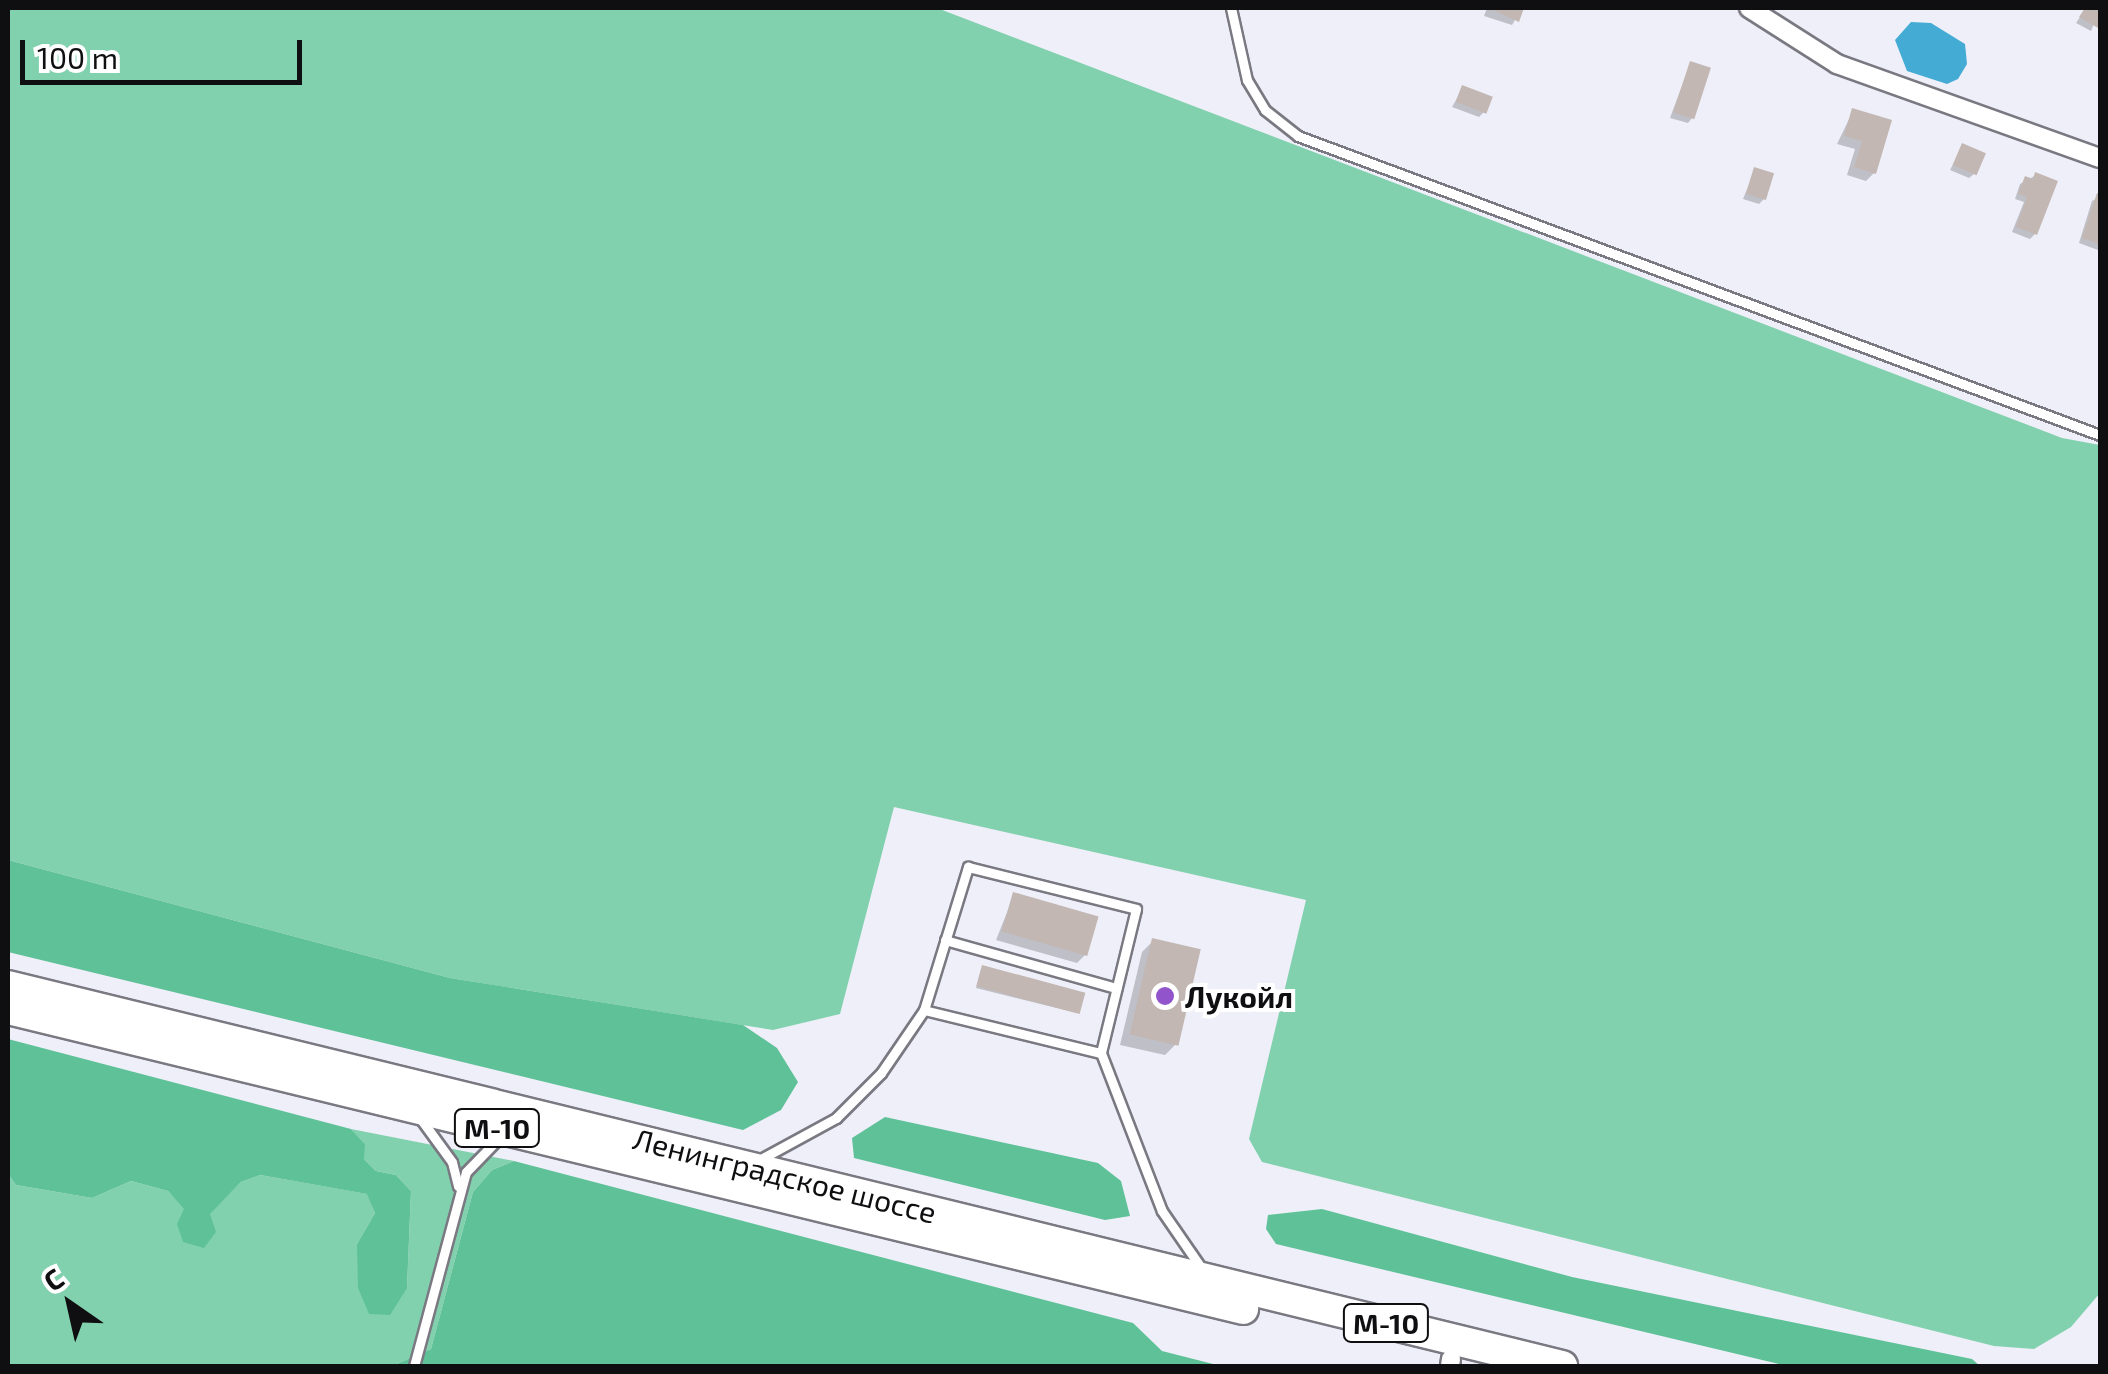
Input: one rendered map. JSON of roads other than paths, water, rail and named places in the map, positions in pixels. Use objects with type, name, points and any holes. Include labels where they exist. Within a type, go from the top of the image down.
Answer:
[{"type":"highway","name":"Ленинградское шоссе","points":[[8,986],[1562,1366]]},
{"type":"highway","name":"Ленинградское шоссе","points":[[8,1008],[1460,1364]]},
{"type":"street","points":[[1748,8],[1837,64],[2100,158]]},
{"type":"lane","points":[[1231,8],[1247,80],[1265,110],[1298,136],[2100,435]]},
{"type":"lane","points":[[746,1165],[791,1148],[836,1118],[881,1073],[924,1010],[968,867],[1136,910],[1101,1053],[1162,1211],[1210,1280]]},
{"type":"lane","points":[[945,940],[1116,988]]},
{"type":"lane","points":[[924,1010],[1101,1053]]},
{"type":"lane","points":[[408,1106],[452,1162],[459,1199]]},
{"type":"lane","points":[[414,1366],[459,1199],[476,1157],[512,1131]]},
{"type":"water","points":[[1911,22],[1931,23],[1965,44],[1967,64],[1958,79],[1947,84],[1907,71],[1895,40]]},
{"type":"place","name":"Лукойл","points":[[1165,996]]}]
